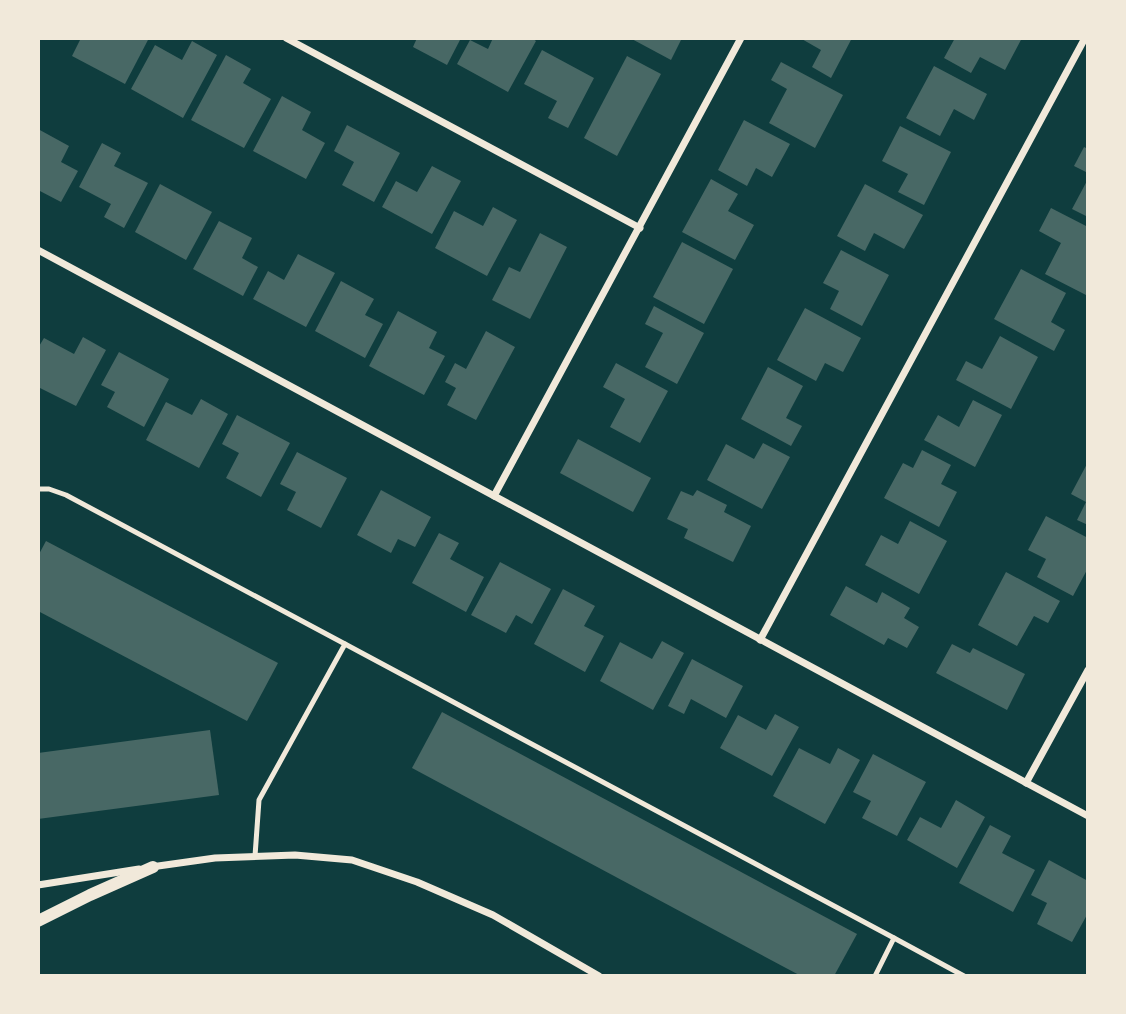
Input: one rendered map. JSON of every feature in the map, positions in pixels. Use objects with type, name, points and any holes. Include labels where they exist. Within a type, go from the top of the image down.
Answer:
[{"type":"street","points":[[286,38],[640,228]]},
{"type":"street","points":[[494,496],[741,38]]},
{"type":"street","points":[[760,640],[1085,38]]},
{"type":"street","points":[[38,250],[1087,816]]},
{"type":"street","points":[[1026,783],[1087,670]]},
{"type":"street","points":[[38,885],[215,858],[295,855],[352,860],[417,881],[493,915],[599,975]]},
{"type":"street","points":[[38,921],[153,867]]},
{"type":"lane","points":[[38,489],[50,489],[66,495],[964,975]]},
{"type":"lane","points":[[256,856],[259,800],[345,644]]},
{"type":"lane","points":[[875,975],[894,938]]},
{"type":"building","points":[[81,38],[149,38],[125,84],[72,56]]},
{"type":"building","points":[[417,38],[461,38],[447,65],[413,47]]},
{"type":"building","points":[[493,38],[532,38],[536,41],[508,92],[457,64],[470,40],[488,49]]},
{"type":"building","points":[[630,38],[682,38],[671,60]]},
{"type":"building","points":[[800,38],[852,38],[831,78],[812,67],[821,50]]},
{"type":"building","points":[[955,38],[1022,38],[1005,70],[980,57],[971,73],[944,58]]},
{"type":"building","points":[[192,41],[217,55],[183,118],[131,89],[155,45],[182,60]]},
{"type":"building","points":[[542,50],[594,78],[568,128],[548,118],[557,101],[524,84]]},
{"type":"building","points":[[226,55],[251,69],[243,83],[271,99],[244,148],[191,120]]},
{"type":"building","points":[[627,56],[661,74],[617,156],[584,138]]},
{"type":"building","points":[[781,62],[843,95],[815,148],[769,123],[787,89],[771,80]]},
{"type":"building","points":[[934,66],[987,94],[974,120],[954,109],[940,136],[906,118]]},
{"type":"building","points":[[282,96],[311,112],[302,130],[325,143],[306,179],[253,151]]},
{"type":"building","points":[[744,120],[790,144],[772,177],[756,168],[747,186],[718,170]]},
{"type":"building","points":[[347,125],[400,153],[374,202],[342,185],[354,162],[334,151]]},
{"type":"building","points":[[900,126],[951,152],[924,205],[898,192],[908,174],[882,161]]},
{"type":"building","points":[[38,129],[69,146],[61,162],[78,171],[61,202],[38,190]]},
{"type":"building","points":[[102,143],[121,153],[114,166],[148,183],[124,228],[104,217],[111,204],[79,187]]},
{"type":"building","points":[[1084,147],[1088,149],[1088,173],[1074,166]]},
{"type":"building","points":[[432,166],[461,181],[432,234],[382,207],[396,181],[417,192]]},
{"type":"building","points":[[711,179],[738,194],[728,211],[754,225],[735,260],[682,232]]},
{"type":"building","points":[[1088,179],[1088,217],[1072,209]]},
{"type":"building","points":[[160,184],[212,212],[186,260],[135,232]]},
{"type":"building","points":[[865,184],[923,215],[904,249],[874,233],[865,251],[837,236]]},
{"type":"building","points":[[493,207],[517,220],[487,276],[435,248],[454,211],[483,226]]},
{"type":"building","points":[[1051,208],[1088,227],[1086,295],[1045,274],[1061,243],[1039,231]]},
{"type":"building","points":[[219,221],[252,238],[242,258],[258,267],[243,296],[193,269]]},
{"type":"building","points":[[540,233],[567,247],[530,319],[492,300],[509,267],[520,272]]},
{"type":"building","points":[[682,242],[733,269],[704,324],[653,297]]},
{"type":"building","points":[[841,250],[889,275],[862,326],[830,309],[839,291],[823,283]]},
{"type":"building","points":[[298,254],[335,273],[306,327],[253,299],[268,271],[284,280]]},
{"type":"building","points":[[1021,269],[1066,293],[1051,322],[1065,330],[1054,351],[994,319]]},
{"type":"building","points":[[341,281],[374,299],[365,315],[383,324],[365,358],[315,331]]},
{"type":"building","points":[[654,306],[704,333],[677,384],[645,367],[663,333],[645,324]]},
{"type":"building","points":[[805,308],[861,338],[843,372],[825,363],[816,381],[777,360]]},
{"type":"building","points":[[398,311],[437,332],[429,348],[445,356],[424,395],[369,366]]},
{"type":"building","points":[[486,331],[515,347],[476,420],[447,405],[456,388],[445,382],[455,363],[466,369]]},
{"type":"building","points":[[1000,336],[1038,357],[1011,409],[956,380],[966,361],[982,369]]},
{"type":"building","points":[[83,337],[106,350],[76,406],[38,387],[38,348],[44,338],[74,354]]},
{"type":"building","points":[[119,352],[169,379],[144,427],[107,407],[115,392],[101,385]]},
{"type":"building","points":[[616,363],[668,391],[640,443],[610,427],[625,399],[603,387]]},
{"type":"building","points":[[768,367],[803,386],[786,418],[802,426],[791,446],[741,419]]},
{"type":"building","points":[[201,399],[228,414],[199,468],[146,440],[166,402],[192,415]]},
{"type":"building","points":[[973,400],[1002,415],[975,467],[924,440],[938,415],[959,427]]},
{"type":"building","points":[[237,415],[290,443],[261,497],[226,478],[239,453],[222,444]]},
{"type":"building","points":[[578,439],[651,478],[633,512],[560,473]]},
{"type":"building","points":[[763,443],[790,457],[762,509],[707,480],[726,444],[754,459]]},
{"type":"building","points":[[922,450],[951,465],[941,484],[957,492],[939,527],[884,498],[903,463],[913,468]]},
{"type":"building","points":[[297,452],[347,478],[321,528],[287,510],[296,492],[280,484]]},
{"type":"building","points":[[1088,462],[1088,525],[1077,520],[1086,502],[1071,494]]},
{"type":"building","points":[[381,490],[431,517],[415,547],[398,539],[391,553],[357,535]]},
{"type":"building","points":[[697,490],[727,505],[724,512],[751,526],[733,562],[684,538],[688,529],[667,519],[681,491],[693,496]]},
{"type":"building","points":[[1046,516],[1088,538],[1088,568],[1073,596],[1037,577],[1046,559],[1028,550]]},
{"type":"building","points":[[910,521],[947,541],[919,594],[865,565],[881,535],[898,544]]},
{"type":"building","points":[[439,533],[459,543],[450,559],[484,577],[466,612],[412,583]]},
{"type":"building","points":[[46,541],[278,663],[247,721],[38,611],[38,556]]},
{"type":"building","points":[[500,562],[551,589],[532,624],[516,615],[506,633],[471,615]]},
{"type":"building","points":[[1006,572],[1060,601],[1048,623],[1034,616],[1017,646],[978,625]]},
{"type":"building","points":[[846,586],[877,603],[882,592],[910,608],[904,618],[919,627],[907,648],[888,638],[884,645],[830,615]]},
{"type":"building","points":[[563,589],[595,606],[584,626],[604,636],[585,672],[534,644]]},
{"type":"building","points":[[662,641],[684,653],[653,710],[600,681],[620,642],[652,659]]},
{"type":"building","points":[[952,644],[970,653],[973,648],[1025,674],[1007,710],[936,673]]},
{"type":"building","points":[[692,659],[743,686],[726,718],[691,699],[684,714],[668,706]]},
{"type":"building","points":[[442,712],[857,934],[834,976],[801,976],[412,768]]},
{"type":"building","points":[[775,714],[799,727],[772,776],[720,748],[738,715],[766,730]]},
{"type":"building","points":[[210,730],[219,795],[38,819],[38,753]]},
{"type":"building","points":[[799,748],[830,764],[838,748],[860,760],[825,824],[773,796]]},
{"type":"building","points":[[873,754],[926,782],[897,836],[862,818],[871,801],[853,792]]},
{"type":"building","points":[[956,800],[985,817],[957,868],[907,840],[920,817],[941,828]]},
{"type":"building","points":[[990,825],[1011,836],[1002,853],[1035,870],[1013,912],[959,883]]},
{"type":"building","points":[[1049,860],[1088,881],[1088,913],[1072,942],[1037,924],[1047,903],[1031,895]]}]
